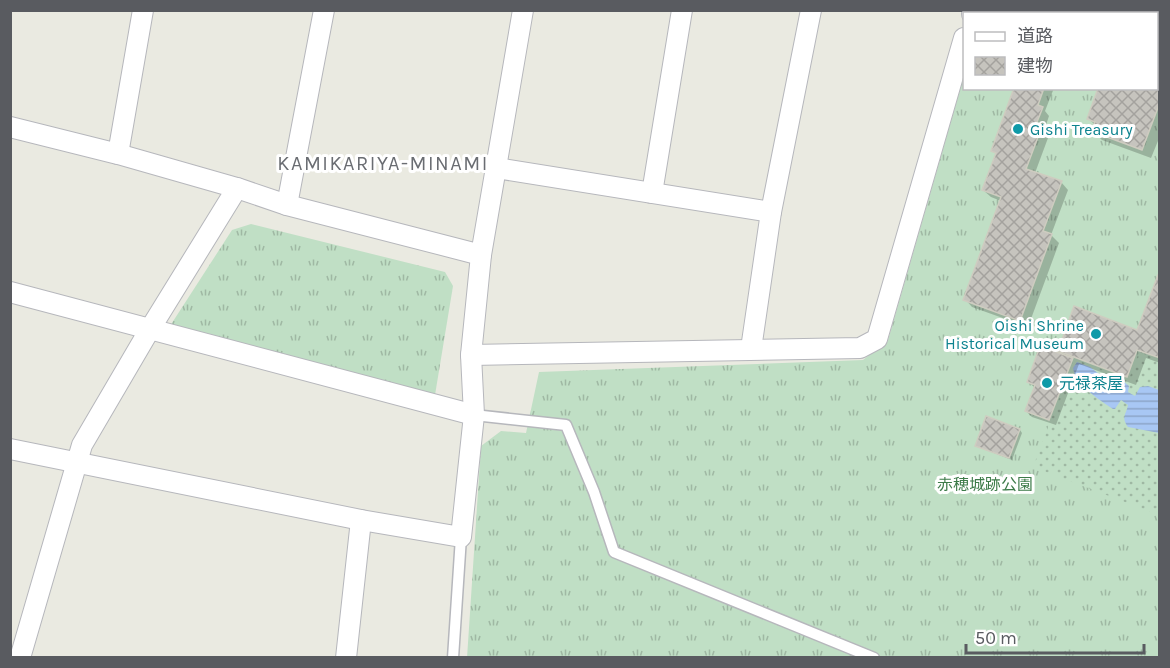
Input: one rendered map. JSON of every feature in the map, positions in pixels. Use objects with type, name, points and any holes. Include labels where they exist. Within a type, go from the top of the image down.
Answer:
[{"type":"street","points":[[118,154],[143,10]]},
{"type":"street","points":[[286,205],[324,10]]},
{"type":"street","points":[[10,449],[361,520],[461,537],[474,415],[471,355],[481,255],[523,10]]},
{"type":"street","points":[[652,193],[682,10]]},
{"type":"street","points":[[751,349],[771,212],[811,10]]},
{"type":"street","points":[[471,355],[860,348],[876,339],[963,41]]},
{"type":"street","points":[[10,127],[118,154],[237,188],[286,205],[481,255]]},
{"type":"street","points":[[496,168],[771,212]]},
{"type":"street","points":[[20,657],[82,445],[237,188]]},
{"type":"street","points":[[10,292],[474,415]]},
{"type":"street","points":[[346,657],[361,520]]},
{"type":"lane","points":[[474,415],[566,426],[594,492],[614,552],[874,657]]},
{"type":"lane","points":[[453,657],[461,537]]},
{"type":"green space","name":"赤穂城跡公園","points":[[1159,11],[1159,657],[467,658],[481,446],[501,431],[526,433],[539,372],[863,360],[888,340],[963,79],[963,90],[1158,90],[1158,12],[983,12]]},
{"type":"green space","points":[[251,224],[445,272],[453,286],[435,395],[170,326],[232,230]]},
{"type":"green space","points":[[1139,352],[1159,360],[1159,515],[1033,467],[1074,359],[1129,379]]},
{"type":"water","points":[[1077,362],[1090,367],[1099,374],[1122,380],[1129,386],[1128,392],[1135,396],[1140,387],[1148,386],[1159,390],[1159,433],[1128,427],[1124,418],[1128,405],[1121,400],[1113,409],[1088,391],[1075,374],[1073,368]]},
{"type":"building","points":[[1160,88],[1160,102],[1142,150],[1091,131],[1095,122],[1087,119],[1097,90],[1158,90]]},
{"type":"building","points":[[1013,90],[1043,90],[1038,105],[1043,107],[1035,127],[1041,129],[1026,169],[1062,181],[1043,231],[1052,234],[1020,321],[963,300],[1001,197],[982,190],[996,153],[991,151]]},
{"type":"building","points":[[1158,275],[1160,276],[1160,358],[1137,350],[1127,377],[1058,351],[1074,306],[1137,330]]},
{"type":"building","name":"元禄茶屋","points":[[1040,346],[1073,358],[1049,420],[1025,411],[1035,385],[1027,382]]},
{"type":"building","points":[[986,416],[1020,429],[1009,458],[975,446]]},
{"type":"place","name":"Gishi Treasury","points":[[1018,129]]},
{"type":"place","name":"Oishi Shrine Historical Museum","points":[[1096,334]]},
{"type":"place","name":"元禄茶屋","points":[[1047,383]]},
{"type":"district","name":"KAMIKARIYA-MINAMI","points":[[383,163]]}]
